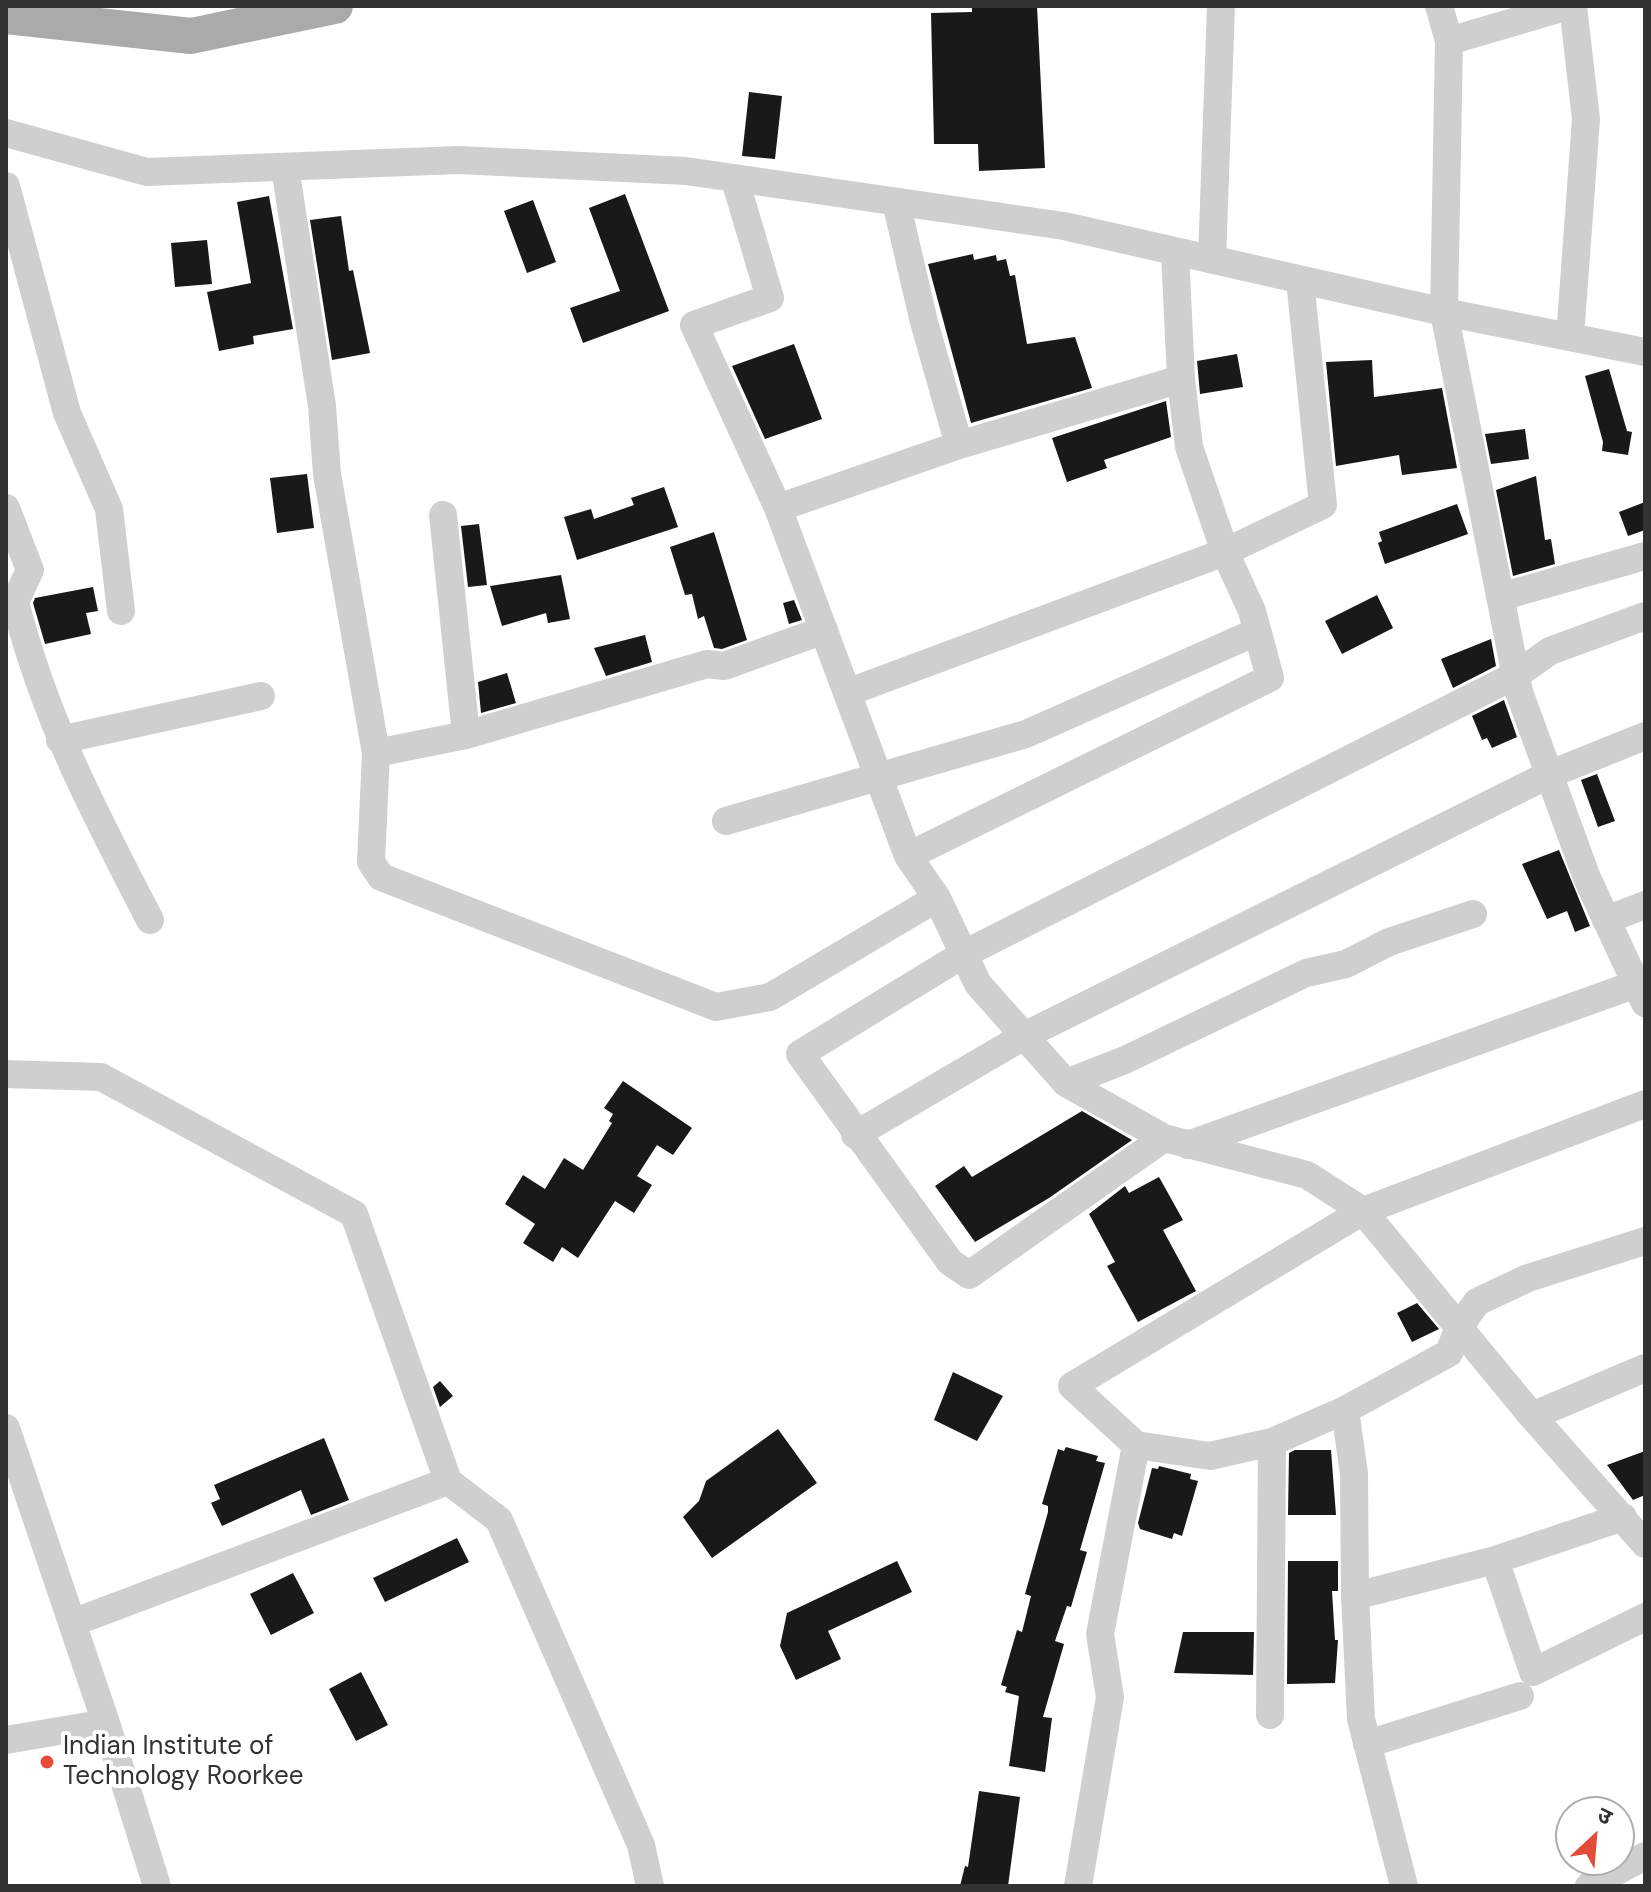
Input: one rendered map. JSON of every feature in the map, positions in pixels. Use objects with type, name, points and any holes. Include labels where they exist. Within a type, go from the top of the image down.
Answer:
[{"type":"main road","points":[[6,16],[191,36],[335,6]]},
{"type":"street","points":[[1212,260],[1221,6]]},
{"type":"street","points":[[1439,6],[1449,41],[1444,312],[1500,597],[1516,675],[1548,775],[1606,920],[1641,993],[1176,1141],[969,1275],[950,1262],[855,1135],[800,1054],[962,955],[1516,675],[1550,651],[1645,616]]},
{"type":"street","points":[[1449,41],[1571,6],[1586,119],[1570,337]]},
{"type":"street","points":[[6,133],[147,172],[459,160],[686,171],[1064,226],[1444,312],[1645,352]]},
{"type":"street","points":[[285,167],[322,406],[327,474],[376,753],[371,862],[381,877],[716,1007],[770,997],[937,898]]},
{"type":"street","points":[[735,180],[770,298],[694,325],[778,508],[908,856],[937,898],[978,984],[1066,1083],[1176,1141],[1307,1175],[1363,1211],[1532,1416],[1645,1544]]},
{"type":"street","points":[[6,186],[15,258],[67,413],[109,509],[121,611]]},
{"type":"street","points":[[896,202],[924,322],[959,445]]},
{"type":"street","points":[[908,856],[1270,678],[1252,611],[1225,552],[1189,447],[1181,379],[1175,252]]},
{"type":"street","points":[[849,692],[1225,552],[1323,505],[1300,280]]},
{"type":"street","points":[[778,508],[959,445],[1181,379]]},
{"type":"street","points":[[6,508],[30,570],[10,603],[33,672],[72,770],[150,920]]},
{"type":"street","points":[[443,515],[466,735]]},
{"type":"street","points":[[1500,597],[1645,556]]},
{"type":"street","points":[[376,753],[466,735],[693,667],[707,664],[724,666],[824,630]]},
{"type":"street","points":[[726,821],[1026,734],[1256,632]]},
{"type":"street","points":[[60,740],[261,696]]},
{"type":"street","points":[[855,1135],[1024,1036],[1548,775],[1645,736]]},
{"type":"street","points":[[1606,920],[1645,905]]},
{"type":"street","points":[[1066,1083],[1125,1060],[1306,973],[1346,964],[1389,942],[1473,914]]},
{"type":"street","points":[[6,1074],[101,1077],[354,1214],[448,1481],[499,1520],[641,1845],[650,1886]]},
{"type":"street","points":[[1645,1104],[1363,1211],[1072,1386],[1136,1445],[1210,1456],[1272,1442],[1345,1410],[1449,1353],[1459,1327],[1477,1302],[1515,1284],[1645,1241]]},
{"type":"street","points":[[1532,1416],[1645,1368]]},
{"type":"street","points":[[1345,1410],[1354,1474],[1355,1596],[1361,1719],[1404,1886]]},
{"type":"street","points":[[6,1428],[106,1723],[157,1886]]},
{"type":"street","points":[[1270,1715],[1272,1442]]},
{"type":"street","points":[[1078,1886],[1110,1697],[1100,1634],[1136,1445]]},
{"type":"street","points":[[72,1623],[448,1481]]},
{"type":"street","points":[[1355,1596],[1495,1560],[1623,1517]]},
{"type":"street","points":[[1495,1560],[1533,1672],[1645,1617]]},
{"type":"street","points":[[1367,1744],[1520,1696]]},
{"type":"street","points":[[6,1740],[106,1723]]},
{"type":"street","points":[[1589,1886],[1645,1856]]},
{"type":"building","points":[[972,6],[1037,6],[1045,168],[979,171],[978,144],[934,144],[931,13],[972,12]]},
{"type":"building","points":[[749,92],[782,96],[775,159],[742,156]]},
{"type":"building","points":[[625,194],[669,311],[583,343],[570,308],[620,291],[589,208]]},
{"type":"building","points":[[269,196],[293,329],[253,336],[254,344],[219,351],[207,292],[251,283],[237,202]]},
{"type":"building","points":[[533,200],[556,262],[527,273],[504,211]]},
{"type":"building","points":[[341,216],[349,271],[353,270],[370,353],[332,360],[310,220]]},
{"type":"building","points":[[207,240],[212,284],[175,287],[171,243]]},
{"type":"building","points":[[973,254],[974,260],[996,255],[997,261],[1006,259],[1010,276],[1015,275],[1027,344],[1075,337],[1092,388],[971,423],[928,264]]},
{"type":"building","points":[[794,344],[822,419],[765,439],[732,366]]},
{"type":"building","points":[[1237,354],[1243,387],[1200,394],[1197,361]]},
{"type":"building","points":[[1372,360],[1374,397],[1442,388],[1457,468],[1402,475],[1399,455],[1336,466],[1326,362]]},
{"type":"building","points":[[1609,369],[1627,431],[1632,432],[1628,455],[1602,451],[1603,442],[1585,376]]},
{"type":"building","points":[[1166,401],[1171,437],[1104,460],[1107,468],[1067,482],[1052,438]]},
{"type":"building","points":[[1525,429],[1529,459],[1491,464],[1485,434]]},
{"type":"building","points":[[307,474],[314,528],[277,533],[270,478]]},
{"type":"building","points":[[1536,476],[1545,540],[1551,539],[1555,564],[1513,576],[1496,490]]},
{"type":"building","points":[[664,487],[678,527],[577,560],[564,517],[591,509],[594,519],[634,505],[631,498]]},
{"type":"building","points":[[1645,502],[1645,530],[1628,536],[1619,512]]},
{"type":"building","points":[[1457,504],[1468,534],[1385,564],[1378,543],[1382,541],[1379,532]]},
{"type":"building","points":[[479,524],[487,585],[468,587],[461,526]]},
{"type":"building","points":[[714,532],[747,640],[722,649],[714,648],[704,616],[698,619],[692,594],[685,595],[670,547]]},
{"type":"building","points":[[561,575],[570,619],[548,623],[546,613],[502,626],[490,586]]},
{"type":"building","points":[[93,587],[98,611],[86,613],[91,634],[45,644],[33,603],[35,598]]},
{"type":"building","points":[[1377,595],[1393,628],[1342,654],[1325,621]]},
{"type":"building","points":[[794,600],[802,620],[789,624],[783,603]]},
{"type":"building","points":[[645,635],[652,662],[606,676],[594,648]]},
{"type":"building","points":[[1491,639],[1496,666],[1453,688],[1441,659]]},
{"type":"building","points":[[507,673],[516,703],[481,713],[478,682]]},
{"type":"building","points":[[1504,700],[1517,737],[1492,748],[1487,738],[1482,740],[1472,716]]},
{"type":"building","points":[[1597,774],[1615,821],[1598,827],[1581,780]]},
{"type":"building","points":[[1559,850],[1590,926],[1575,932],[1567,911],[1547,919],[1522,864]]},
{"type":"building","points":[[623,1081],[692,1128],[673,1155],[657,1145],[637,1176],[652,1185],[634,1213],[615,1201],[578,1258],[562,1247],[553,1262],[523,1243],[535,1224],[505,1204],[523,1175],[545,1189],[564,1158],[583,1170],[612,1123],[609,1121],[613,1114],[604,1108]]},
{"type":"building","points":[[1082,1111],[1132,1140],[1049,1198],[975,1242],[935,1186],[964,1166],[972,1177]]},
{"type":"building","points":[[1159,1177],[1183,1220],[1163,1230],[1196,1291],[1138,1322],[1107,1266],[1115,1262],[1089,1214],[1125,1186],[1129,1193]]},
{"type":"building","points":[[1417,1303],[1439,1329],[1412,1342],[1397,1313]]},
{"type":"building","points":[[953,1372],[1003,1396],[977,1441],[934,1420]]},
{"type":"building","points":[[440,1381],[453,1396],[440,1407],[433,1387]]},
{"type":"building","points":[[778,1429],[817,1483],[712,1558],[683,1517],[699,1501],[706,1481]]},
{"type":"building","points":[[324,1438],[349,1500],[311,1515],[301,1490],[222,1526],[211,1503],[220,1499],[214,1485]]},
{"type":"building","points":[[1066,1447],[1098,1456],[1096,1461],[1105,1463],[1080,1550],[1087,1552],[1071,1607],[1067,1606],[1055,1641],[1064,1644],[1043,1717],[1052,1718],[1045,1772],[1009,1766],[1019,1696],[1005,1692],[1007,1687],[1001,1685],[1017,1630],[1022,1632],[1031,1596],[1025,1594],[1048,1512],[1048,1506],[1042,1504],[1058,1449],[1064,1451]]},
{"type":"building","points":[[1295,1450],[1331,1450],[1336,1515],[1288,1515],[1289,1453]]},
{"type":"building","points":[[1645,1451],[1645,1495],[1633,1500],[1607,1465]]},
{"type":"building","points":[[1159,1466],[1191,1474],[1190,1479],[1198,1481],[1182,1536],[1174,1533],[1172,1539],[1140,1529],[1138,1523],[1152,1468],[1158,1469]]},
{"type":"building","points":[[457,1538],[469,1562],[385,1602],[373,1578]]},
{"type":"building","points":[[897,1561],[912,1592],[828,1631],[841,1659],[796,1680],[780,1646],[787,1613]]},
{"type":"building","points":[[1288,1561],[1338,1561],[1338,1591],[1332,1591],[1335,1640],[1338,1640],[1335,1683],[1287,1684]]},
{"type":"building","points":[[293,1573],[314,1613],[271,1635],[250,1594]]},
{"type":"building","points":[[1183,1632],[1254,1632],[1253,1675],[1174,1673]]},
{"type":"building","points":[[361,1672],[388,1725],[356,1741],[329,1689]]},
{"type":"building","points":[[979,1791],[1020,1797],[1008,1886],[960,1886],[965,1866],[968,1867]]},
{"type":"place","name":"Indian Institute of Technology Roorkee","points":[[47,1762]]}]
